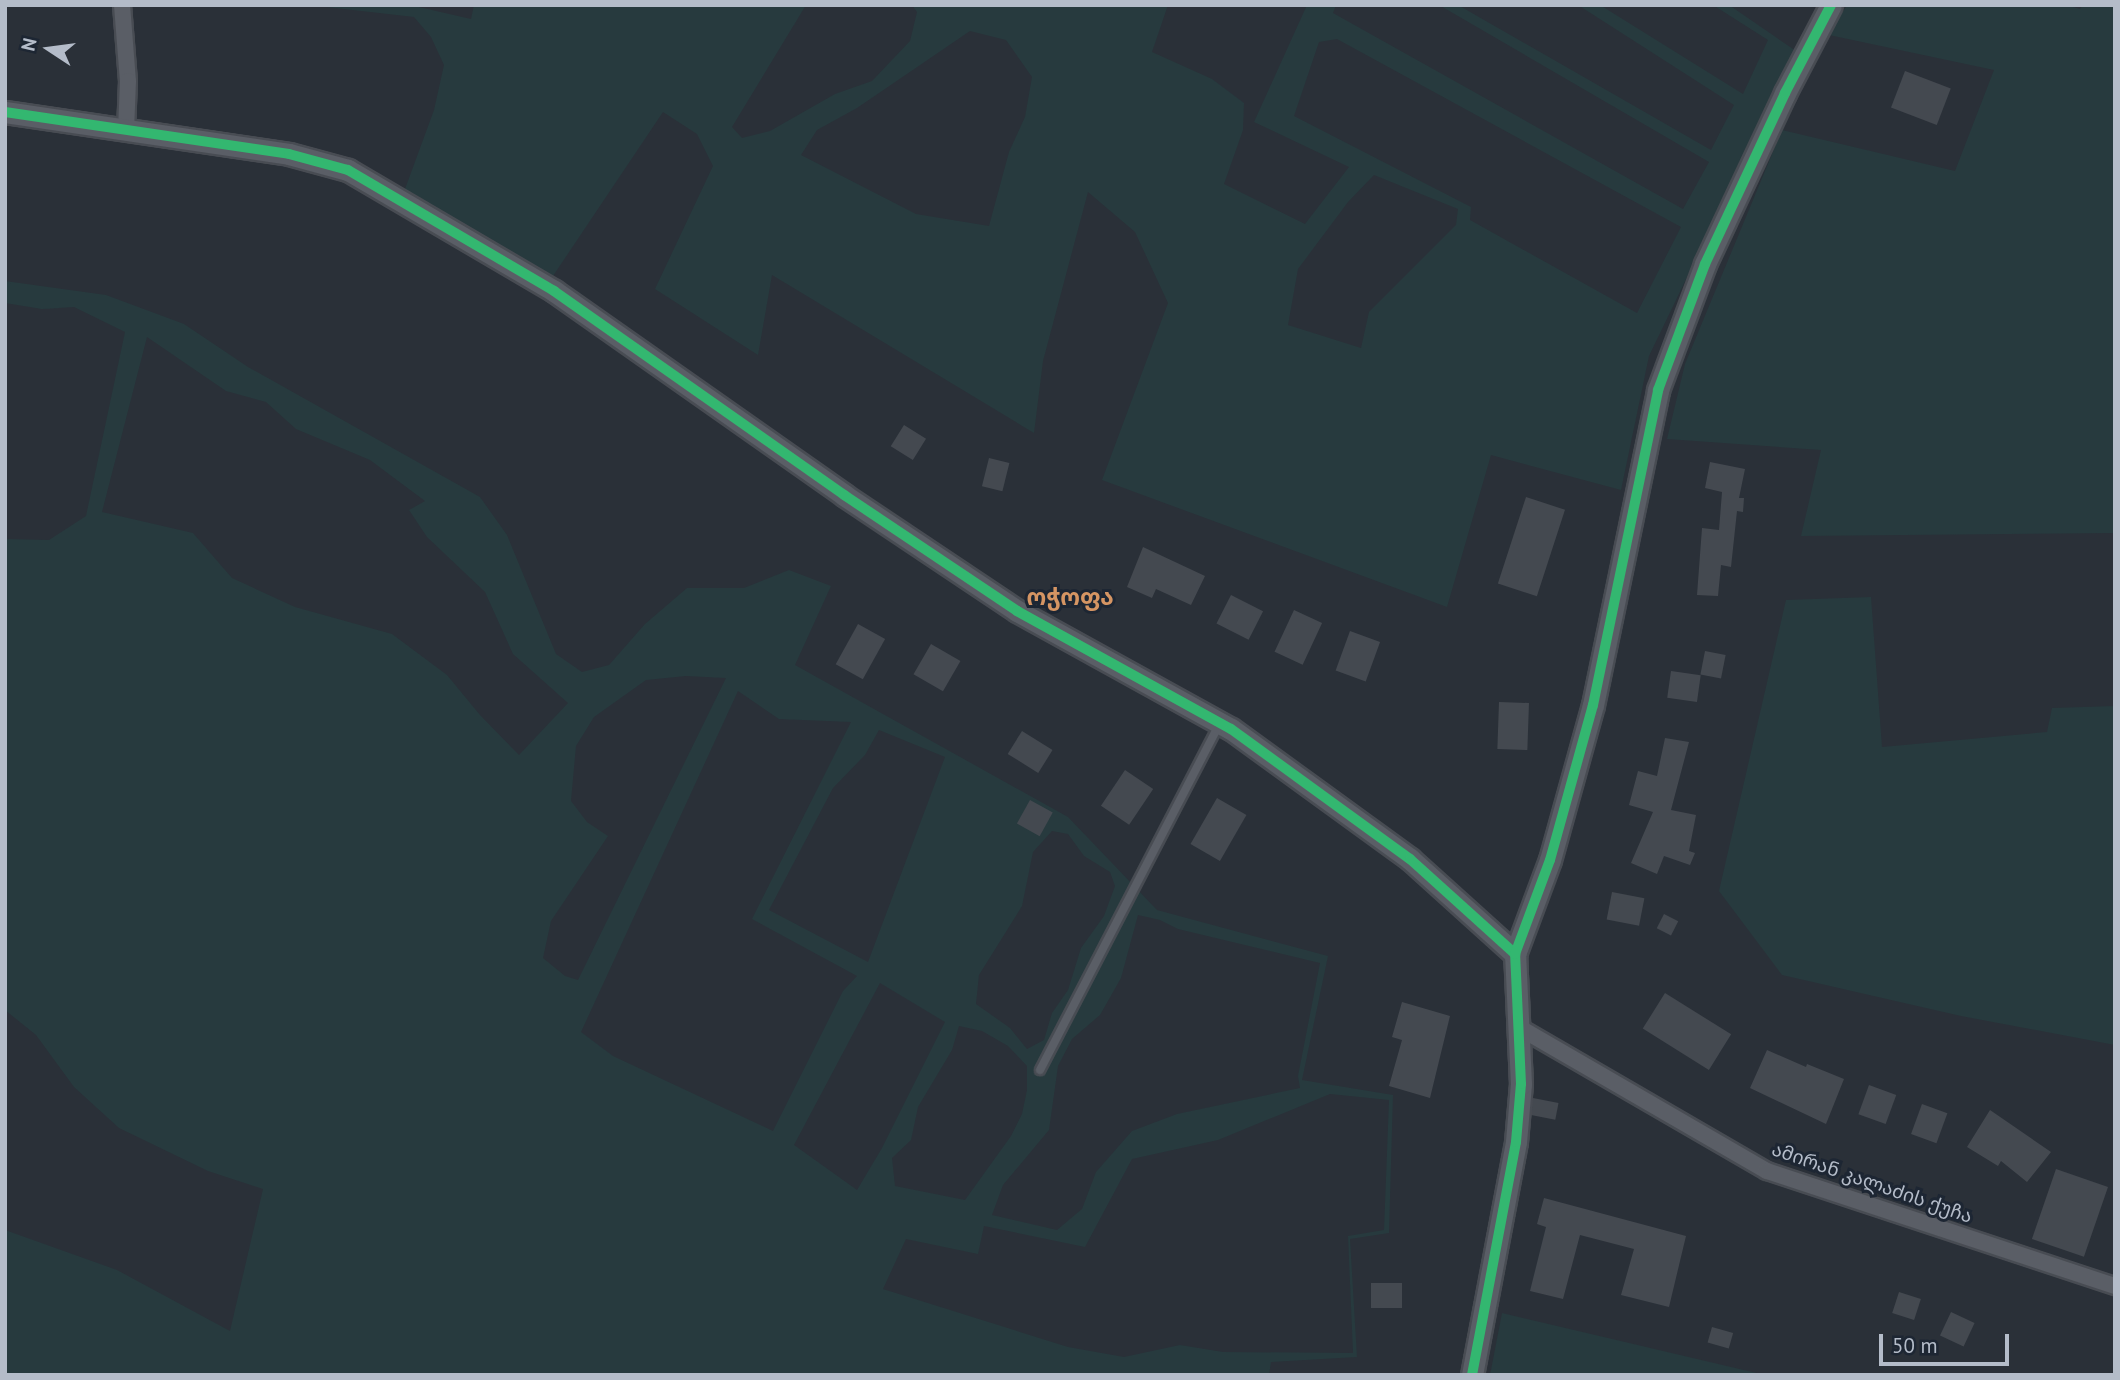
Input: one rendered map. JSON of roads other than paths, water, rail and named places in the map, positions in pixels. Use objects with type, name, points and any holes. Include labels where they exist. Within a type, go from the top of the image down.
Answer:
[{"type":"street","points":[[122,5],[128,82],[126,131]]},
{"type":"street","points":[[1472,1375],[1516,1142],[1521,1084],[1515,954],[1550,860],[1593,705],[1658,390],[1706,264],[1785,93],[1831,5]]},
{"type":"street","points":[[5,112],[289,154],[348,170],[554,291],[844,495],[1017,611],[1220,723],[1410,859],[1515,954]]},
{"type":"street","name":"ამირან კალაძის ქუჩა","points":[[1520,1028],[1767,1171],[2115,1286]]},
{"type":"lane","points":[[1040,1070],[1220,723]]},
{"type":"district","name":"ოჭოფა","points":[[1070,597]]}]
